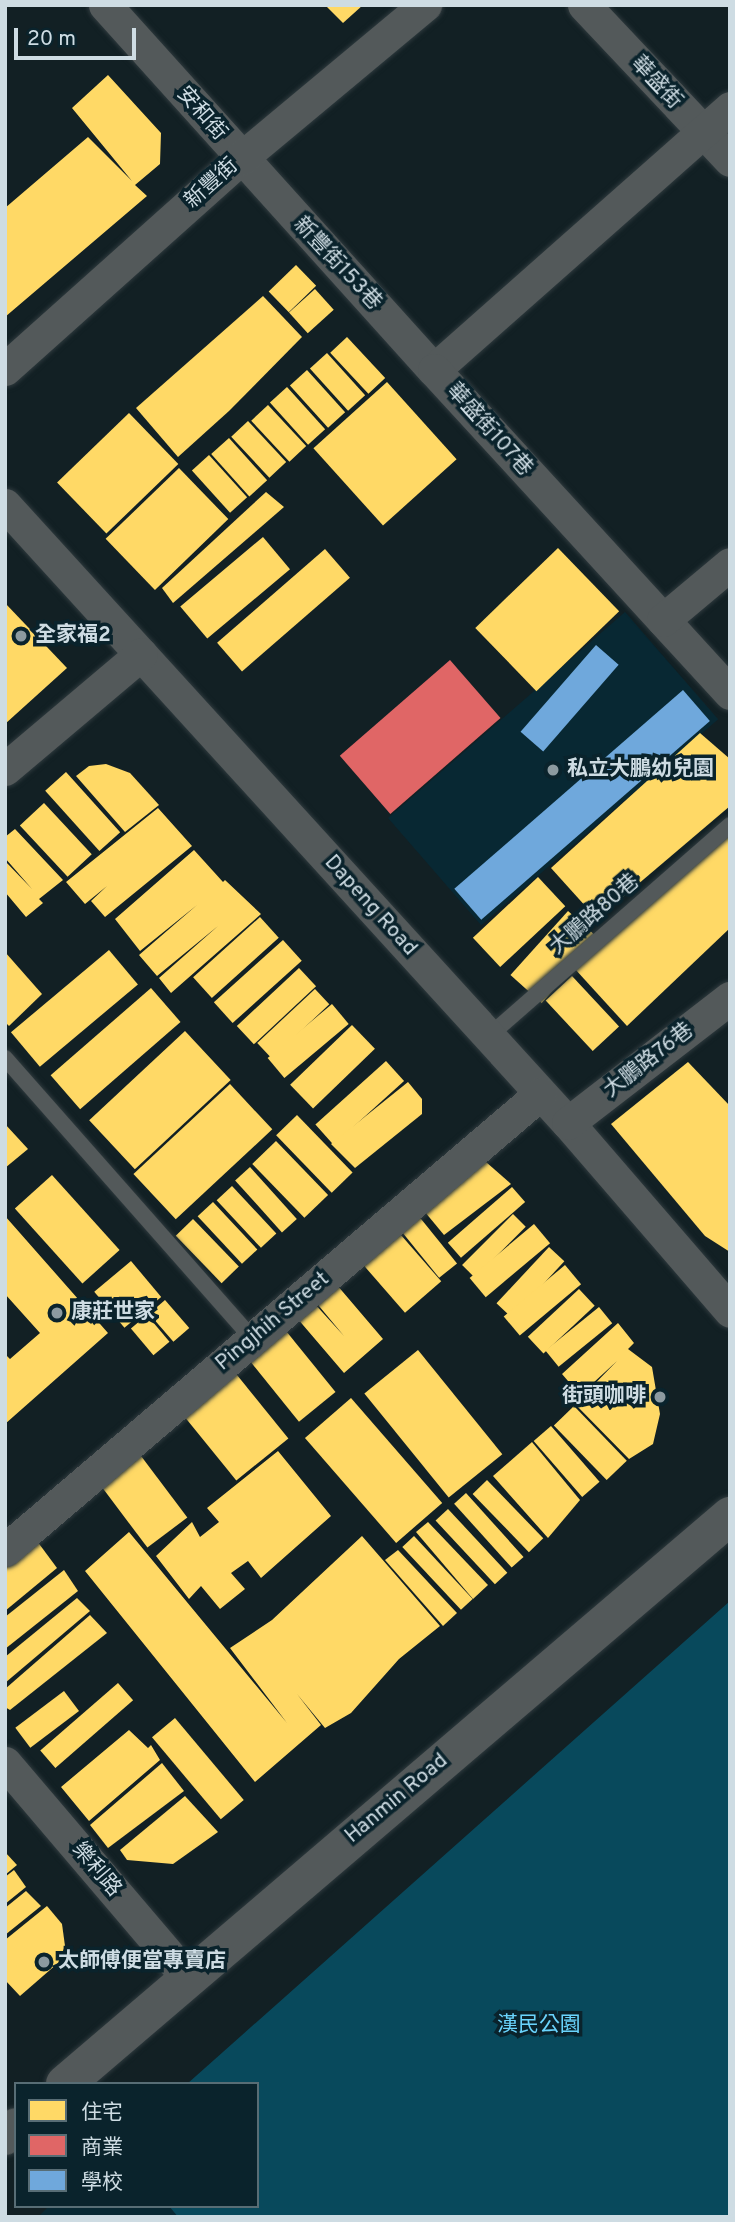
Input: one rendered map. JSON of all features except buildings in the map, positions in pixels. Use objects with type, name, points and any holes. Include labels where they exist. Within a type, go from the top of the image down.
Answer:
[{"type":"street","name":"安和街","points":[[105,5],[240,159]]},
{"type":"street","name":"新豐街","points":[[5,369],[240,159],[425,5]]},
{"type":"street","name":"華盛街","points":[[584,5],[730,160]]},
{"type":"street","name":"華盛街107巷","points":[[730,108],[434,370],[730,693]]},
{"type":"street","name":"新豐街153巷","points":[[240,159],[434,370]]},
{"type":"street","name":"Dapeng Road","points":[[5,505],[489,1036],[730,1311]]},
{"type":"street","points":[[663,620],[730,564]]},
{"type":"street","points":[[5,769],[141,654]]},
{"type":"street","name":"大鵬路76巷","points":[[568,1124],[730,998]]},
{"type":"street","name":"Pingjhih Street","points":[[5,1550],[540,1094]]},
{"type":"street","name":"Hanmin Road","points":[[67,2082],[730,1516]]},
{"type":"street","name":"樂利路","points":[[5,1763],[188,1978]]},
{"type":"lane","name":"大鵬路80巷","points":[[489,1036],[730,825]]},
{"type":"lane","points":[[5,1058],[253,1339]]},
{"type":"shaded area","name":"私立大鵬幼兒園","points":[[625,612],[718,719],[481,925],[388,818]]},
{"type":"shaded area","points":[[47,2208],[171,2208],[178,2217],[38,2217]]},
{"type":"green space","name":"漢民公園","points":[[730,1601],[730,2217],[178,2217],[171,2208],[259,2208],[259,2082],[189,2082]]},
{"type":"place","name":"全家福2","points":[[21,636]]},
{"type":"place","name":"私立大鵬幼兒園","points":[[553,770]]},
{"type":"place","name":"康莊世家","points":[[57,1313]]},
{"type":"place","name":"街頭咖啡","points":[[660,1397]]},
{"type":"place","name":"太師傅便當專賣店","points":[[44,1962]]}]
